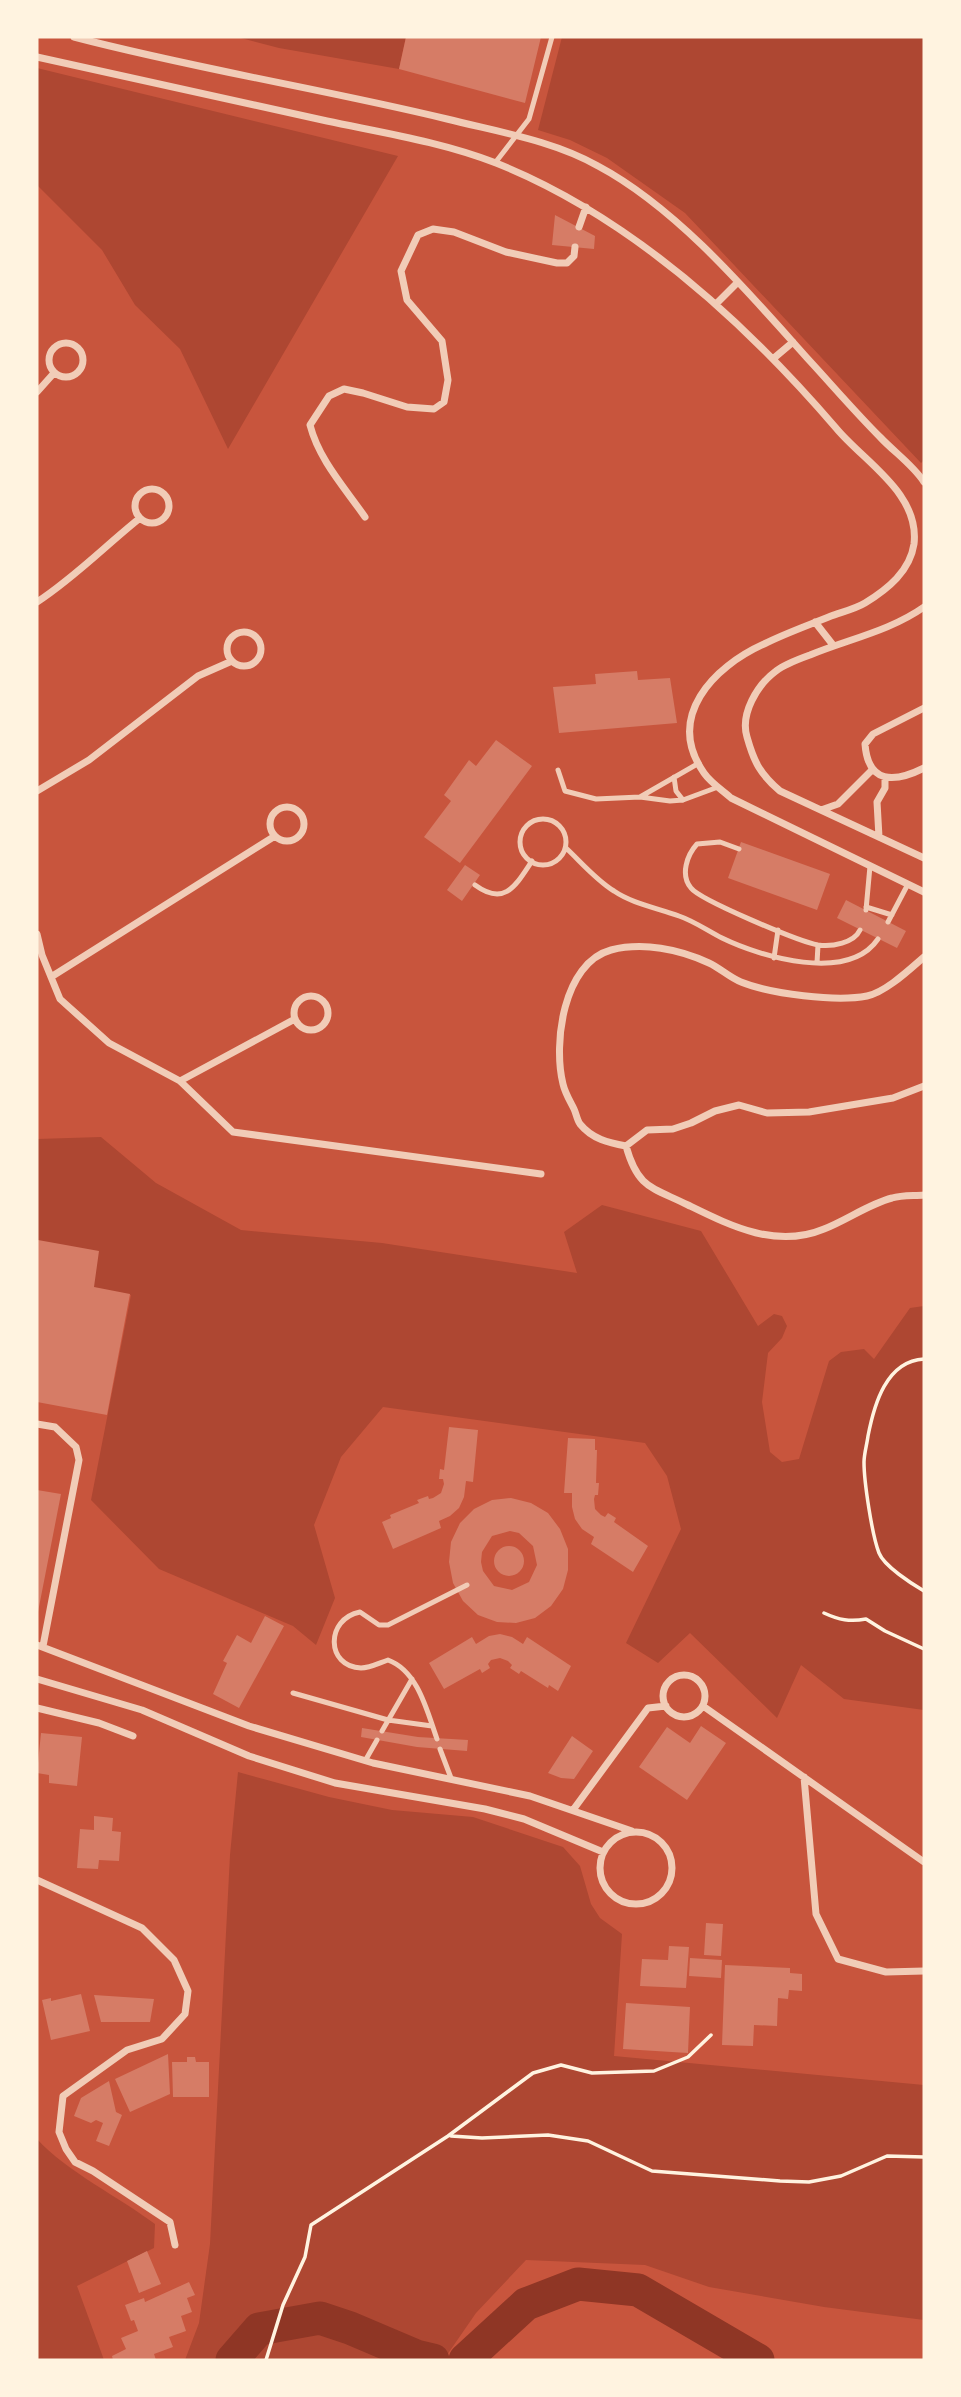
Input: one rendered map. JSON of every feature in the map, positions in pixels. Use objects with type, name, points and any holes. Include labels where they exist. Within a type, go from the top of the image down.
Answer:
[{"type":"street","points":[[74,37],[312,88],[514,136],[561,148],[599,166],[676,222],[738,282],[881,438],[923,478]]},
{"type":"street","points":[[37,57],[427,142],[495,163],[586,207],[716,303],[774,358],[850,446],[902,496],[912,517],[914,544],[905,569],[887,587],[862,605],[815,622],[745,653],[720,673],[702,691],[693,709],[688,727],[692,750],[705,775],[731,798],[924,892]]},
{"type":"street","points":[[579,228],[586,207]]},
{"type":"street","points":[[365,517],[326,462],[310,425],[329,396],[344,389],[415,408],[434,409],[444,402],[447,380],[442,341],[407,300],[401,271],[418,235],[433,229],[454,232],[506,253],[557,263],[567,263],[575,252]]},
{"type":"street","points":[[716,303],[738,282]]},
{"type":"street","points":[[68,342],[75,345],[81,351],[82,368],[69,378],[54,373],[50,365],[53,349],[68,342]]},
{"type":"street","points":[[774,358],[793,342]]},
{"type":"street","points":[[37,392],[54,373]]},
{"type":"street","points":[[153,488],[160,491],[169,505],[162,520],[155,524],[140,518],[135,502],[138,495],[153,488]]},
{"type":"street","points":[[37,602],[67,583],[95,554],[140,518]]},
{"type":"street","points":[[924,607],[906,620],[833,645],[775,671],[749,705],[745,730],[752,755],[762,775],[780,791],[924,858]]},
{"type":"street","points":[[815,622],[833,645]]},
{"type":"street","points":[[245,631],[253,634],[261,648],[254,663],[239,666],[232,661],[228,654],[231,638],[245,631]]},
{"type":"street","points":[[37,791],[89,760],[198,676],[232,661]]},
{"type":"street","points":[[924,708],[873,734],[865,744],[866,758],[872,770],[885,778],[907,777],[924,768]]},
{"type":"street","points":[[821,810],[838,804],[872,770]]},
{"type":"street","points":[[879,837],[877,802],[885,788],[885,778]]},
{"type":"street","points":[[288,806],[298,811],[304,823],[297,838],[290,841],[275,836],[270,820],[273,812],[288,806]]},
{"type":"street","points":[[51,978],[275,836]]},
{"type":"street","points":[[37,934],[60,999],[109,1043],[180,1081],[233,1132],[541,1174]]},
{"type":"street","points":[[924,957],[896,980],[869,996],[829,997],[782,993],[740,982],[709,963],[668,949],[634,946],[607,951],[581,971],[565,1004],[559,1042],[563,1084],[580,1123],[601,1141],[626,1146],[647,1130],[673,1129],[715,1111],[739,1105],[767,1113],[809,1112],[893,1098],[924,1086]]},
{"type":"street","points":[[304,997],[320,998],[326,1004],[327,1021],[314,1031],[300,1026],[295,1018],[298,1002],[304,997]]},
{"type":"street","points":[[180,1081],[295,1018]]},
{"type":"street","points":[[626,1146],[632,1168],[644,1184],[725,1224],[760,1235],[791,1238],[822,1230],[893,1197],[924,1195]]},
{"type":"street","points":[[37,1424],[55,1427],[76,1447],[79,1460],[40,1646],[250,1726],[365,1760],[530,1796],[632,1831],[646,1833],[659,1839],[668,1850],[673,1864],[665,1891],[654,1900],[640,1905],[613,1897],[604,1886],[599,1873],[603,1852],[618,1837],[632,1831]]},
{"type":"street","points":[[684,1675],[691,1676],[702,1685],[705,1692],[703,1706],[687,1717],[674,1714],[663,1698],[667,1685],[671,1680],[684,1675]]},
{"type":"street","points":[[37,1679],[142,1710],[248,1756],[335,1783],[511,1816],[603,1852]]},
{"type":"street","points":[[573,1810],[648,1708],[666,1706]]},
{"type":"street","points":[[703,1706],[924,1862]]},
{"type":"street","points":[[37,1708],[99,1723],[134,1736]]},
{"type":"street","points":[[804,1777],[816,1913],[838,1959],[886,1972],[924,1971]]},
{"type":"street","points":[[37,1880],[142,1928],[174,1960],[188,1991],[185,2014],[162,2039],[127,2050],[83,2079],[62,2096],[60,2119],[60,2132],[66,2149],[75,2162],[170,2222],[175,2245]]},
{"type":"lane","points":[[495,163],[529,119],[552,37]]},
{"type":"lane","points":[[640,797],[699,763]]},
{"type":"lane","points":[[558,770],[565,792],[596,799],[640,797],[683,800],[718,786]]},
{"type":"lane","points":[[674,777],[676,791],[683,800]]},
{"type":"lane","points":[[537,818],[553,820],[564,831],[566,848],[557,862],[542,866],[527,859],[520,844],[524,828],[537,818]]},
{"type":"lane","points":[[738,849],[720,842],[697,844],[686,863],[690,888],[728,910],[818,945],[845,943],[858,935],[860,930]]},
{"type":"lane","points":[[566,848],[614,892],[643,905],[681,916],[722,938],[775,958],[817,963],[846,960],[862,954],[878,939]]},
{"type":"lane","points":[[475,885],[495,896],[512,889],[532,861]]},
{"type":"lane","points":[[870,866],[866,908],[890,919],[908,884]]},
{"type":"lane","points":[[775,958],[778,930]]},
{"type":"lane","points":[[817,963],[818,945]]},
{"type":"lane","points":[[437,1738],[412,1679],[395,1662],[388,1660],[366,1668],[348,1665],[341,1659],[334,1643],[338,1625],[344,1618],[360,1612],[379,1625],[388,1625],[467,1585]]},
{"type":"lane","points":[[382,1731],[412,1679]]},
{"type":"lane","points":[[293,1693],[388,1720],[432,1726]]},
{"type":"lane","points":[[365,1760],[377,1740]]},
{"type":"lane","points":[[440,1749],[451,1778]]},
{"type":"path","points":[[924,1359],[901,1368],[886,1381],[876,1407],[864,1461],[868,1499],[880,1556],[907,1581],[924,1591]]},
{"type":"path","points":[[824,1613],[853,1622],[866,1619],[885,1631],[924,1648]]},
{"type":"path","points":[[266,2360],[283,2305],[305,2257],[311,2225],[449,2136],[533,2073],[561,2065],[592,2073],[654,2071],[688,2057],[711,2035]]},
{"type":"path","points":[[449,2136],[482,2138],[548,2134],[588,2141],[652,2171],[780,2181],[809,2182],[841,2176],[887,2156],[924,2157]]},
{"type":"shaded area","points":[[237,37],[406,37],[399,69],[279,48]]},
{"type":"shaded area","points":[[562,37],[924,37],[924,460],[921,463],[685,213],[607,158],[570,140],[538,130]]},
{"type":"shaded area","points":[[37,68],[398,156],[228,449],[180,349],[135,305],[102,250],[37,185]]},
{"type":"shaded area","points":[[101,1137],[156,1183],[241,1230],[382,1243],[577,1273],[564,1232],[602,1205],[701,1231],[758,1326],[774,1314],[782,1316],[787,1326],[782,1338],[768,1353],[762,1402],[770,1452],[782,1462],[799,1459],[829,1361],[841,1352],[864,1349],[874,1359],[910,1308],[924,1306],[924,1710],[844,1699],[801,1665],[777,1718],[690,1633],[658,1663],[626,1643],[681,1529],[667,1476],[645,1443],[383,1407],[341,1457],[314,1525],[335,1598],[316,1645],[293,1626],[159,1569],[91,1500],[131,1295],[37,1276],[37,1139]]},
{"type":"shaded area","points":[[238,1772],[329,1797],[392,1810],[473,1817],[563,1847],[580,1866],[591,1904],[600,1918],[622,1934],[614,2056],[924,2085],[924,2320],[824,2307],[709,2287],[645,2265],[526,2260],[476,2313],[447,2355],[458,2360],[185,2360],[199,2323],[210,2244],[230,1855]]},
{"type":"shaded area","points":[[37,2139],[78,2173],[155,2224],[154,2248],[77,2286],[104,2360],[37,2360]]},
{"type":"building","points":[[406,37],[541,37],[525,103],[399,69]]},
{"type":"building","points":[[555,215],[595,236],[594,249],[552,245]]},
{"type":"building","points":[[637,671],[638,680],[670,678],[677,723],[559,733],[553,687],[596,684],[595,674]]},
{"type":"building","points":[[496,740],[532,766],[460,863],[424,837],[451,801],[444,795],[469,760],[476,766]]},
{"type":"building","points":[[741,842],[830,874],[817,910],[728,878]]},
{"type":"building","points":[[465,865],[480,875],[462,901],[447,890]]},
{"type":"building","points":[[846,900],[906,931],[897,948],[837,918]]},
{"type":"building","points":[[38,1240],[99,1251],[94,1287],[130,1294],[107,1415],[37,1402]]},
{"type":"building","points":[[449,1427],[478,1430],[473,1482],[466,1481],[459,1508],[439,1521],[441,1528],[393,1549],[382,1522],[391,1518],[390,1515],[419,1503],[417,1500],[428,1496],[429,1499],[433,1498],[441,1493],[444,1484],[443,1479],[439,1479],[440,1469],[444,1470]]},
{"type":"building","points":[[568,1438],[595,1439],[596,1483],[599,1483],[598,1495],[595,1495],[594,1499],[595,1509],[605,1517],[608,1513],[616,1518],[614,1522],[648,1546],[633,1572],[591,1544],[594,1537],[582,1529],[575,1519],[572,1493],[564,1493]]},
{"type":"building","points":[[37,1490],[61,1494],[38,1612],[37,1612]]},
{"type":"building","points":[[511,1498],[531,1503],[548,1513],[560,1529],[568,1549],[568,1570],[563,1589],[551,1606],[535,1618],[516,1623],[497,1622],[478,1615],[463,1601],[453,1583],[449,1562],[451,1542],[460,1523],[474,1509],[492,1500]],"holes":[[[510,1531],[519,1533],[533,1546],[537,1565],[529,1582],[512,1590],[494,1586],[483,1571],[482,1552],[492,1536]]]},
{"type":"building","points":[[509,1546],[520,1550],[524,1561],[520,1572],[509,1576],[498,1572],[494,1561],[498,1550]]},
{"type":"building","points":[[265,1616],[284,1626],[239,1708],[213,1694],[227,1663],[223,1661],[237,1635],[251,1643]]},
{"type":"building","points":[[500,1634],[523,1644],[527,1637],[571,1666],[558,1691],[549,1685],[548,1688],[521,1671],[519,1674],[510,1668],[512,1665],[508,1661],[500,1658],[491,1660],[488,1664],[490,1668],[482,1673],[480,1669],[444,1689],[429,1663],[472,1637],[476,1644],[489,1636]]},
{"type":"building","points":[[701,1726],[726,1743],[687,1800],[639,1767],[667,1727],[690,1743]]},
{"type":"building","points":[[362,1728],[418,1737],[468,1740],[467,1751],[417,1747],[361,1737]]},
{"type":"building","points":[[41,1733],[82,1737],[77,1786],[49,1783],[49,1775],[37,1773]]},
{"type":"building","points":[[572,1736],[593,1751],[574,1779],[548,1773]]},
{"type":"building","points":[[94,1816],[113,1818],[112,1831],[121,1832],[119,1861],[99,1860],[98,1869],[77,1868],[80,1829],[94,1830]]},
{"type":"building","points":[[706,1923],[723,1924],[721,1956],[704,1955]]},
{"type":"building","points":[[669,1946],[689,1947],[686,1988],[640,1986],[642,1959],[668,1960]]},
{"type":"building","points":[[690,1958],[722,1960],[721,1978],[689,1976]]},
{"type":"building","points":[[725,1965],[790,1968],[790,1973],[802,1974],[802,1991],[789,1990],[788,1999],[778,1998],[777,2026],[754,2025],[753,2046],[722,2045]]},
{"type":"building","points":[[81,1994],[90,2031],[51,2040],[42,2000],[51,1998],[51,2001]]},
{"type":"building","points":[[94,1995],[154,1999],[150,2022],[101,2022]]},
{"type":"building","points":[[626,2003],[690,2007],[688,2053],[623,2049]]},
{"type":"building","points":[[168,2054],[170,2094],[130,2112],[115,2079]]},
{"type":"building","points":[[187,2057],[195,2057],[196,2062],[209,2062],[209,2097],[173,2097],[172,2062],[187,2062]]},
{"type":"building","points":[[109,2081],[116,2112],[122,2115],[109,2146],[96,2141],[103,2123],[96,2120],[91,2123],[74,2116],[81,2098]]},
{"type":"building","points":[[147,2251],[161,2284],[139,2293],[127,2261]]},
{"type":"building","points":[[189,2282],[195,2295],[187,2298],[192,2312],[181,2316],[186,2331],[169,2337],[173,2347],[154,2354],[156,2360],[113,2360],[112,2356],[126,2349],[121,2338],[138,2331],[125,2305],[144,2298],[145,2302]]},
{"type":"waterway","points":[[465,2360],[526,2304],[578,2284],[638,2290],[758,2360]]},
{"type":"waterway","points":[[232,2360],[259,2329],[320,2318],[416,2356],[433,2360]]}]
